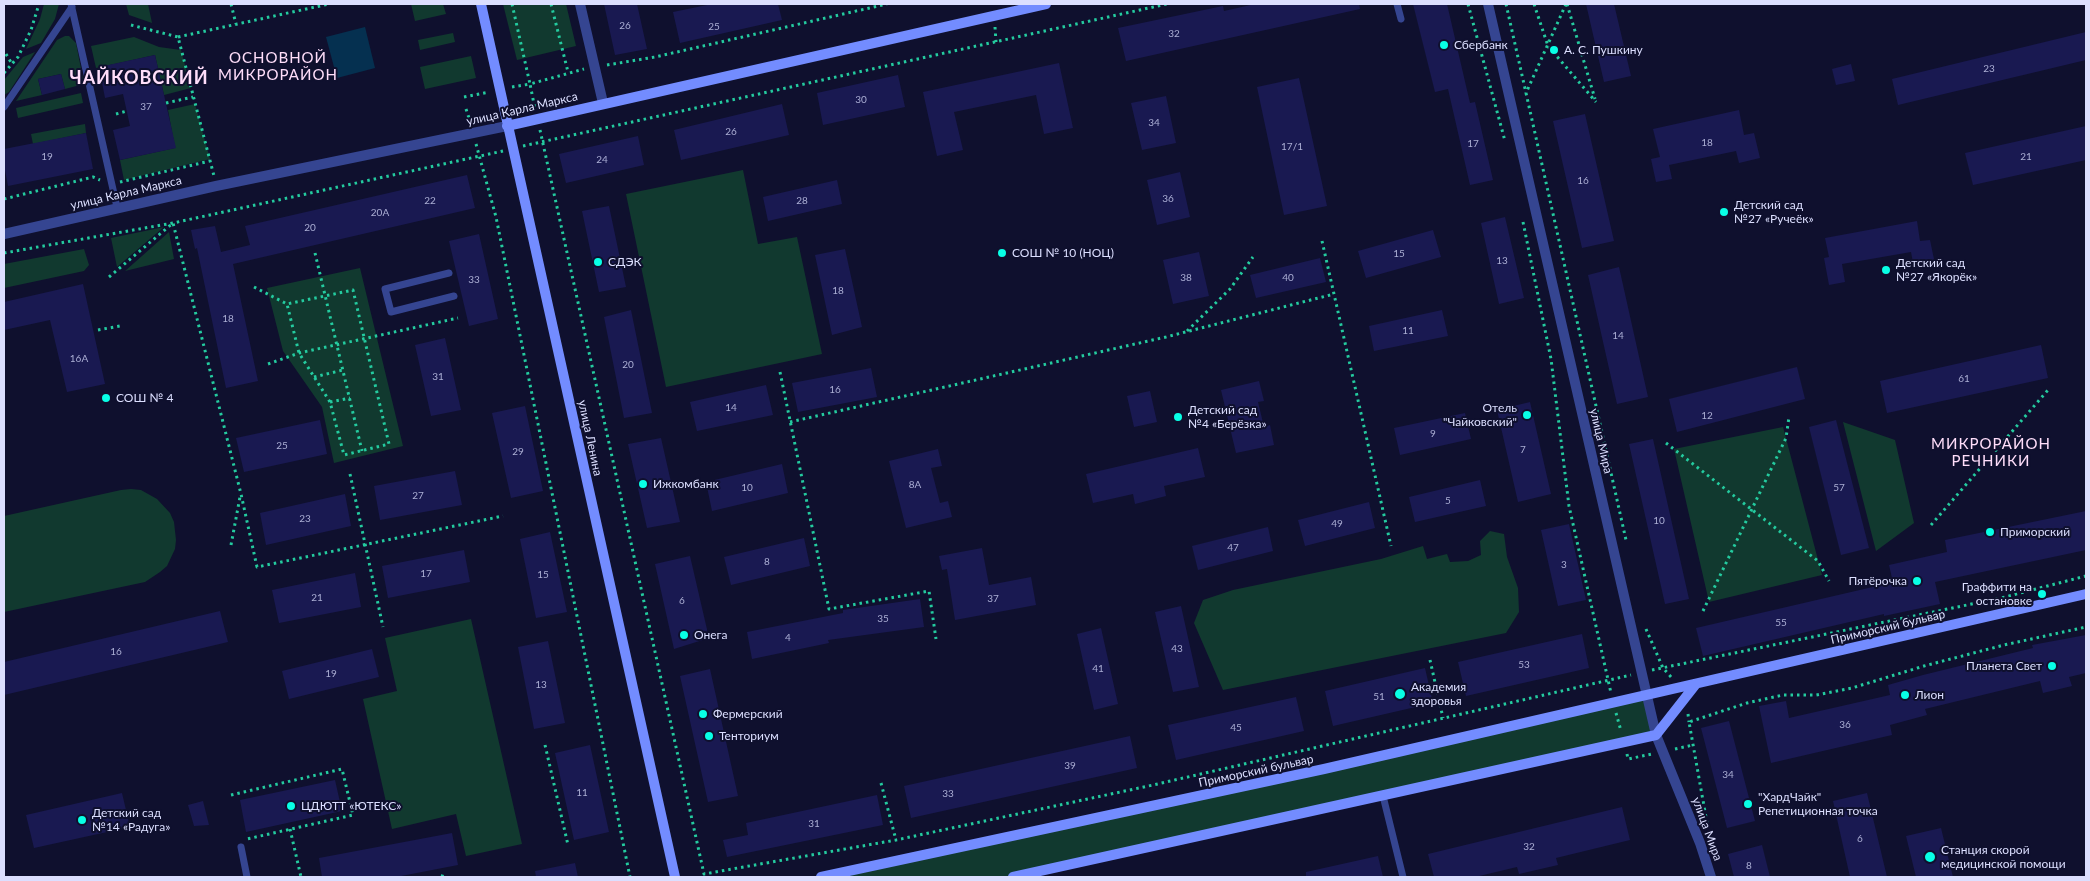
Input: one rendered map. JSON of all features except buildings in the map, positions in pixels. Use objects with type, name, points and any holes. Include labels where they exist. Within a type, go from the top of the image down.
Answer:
[{"type":"street","name":"улица Ленина","points":[[481,4],[675,877]]},
{"type":"street","points":[[580,4],[603,103]]},
{"type":"street","name":"улица Карла Маркса","points":[[4,234],[117,208],[507,126],[1046,4]]},
{"type":"street","name":"улица Мира","points":[[1488,4],[1656,736],[1700,843],[1711,877]]},
{"type":"street","name":"Приморский бульвар","points":[[821,877],[1324,769],[2086,594]]},
{"type":"street","points":[[1013,877],[1656,736],[1696,684]]},
{"type":"lane","points":[[1397,4],[1401,18]]},
{"type":"lane","points":[[4,107],[71,5]]},
{"type":"lane","points":[[71,5],[117,208]]},
{"type":"lane","points":[[449,273],[385,289],[391,312],[454,296]]},
{"type":"lane","points":[[1383,796],[1403,877]]},
{"type":"lane","points":[[240,844],[247,877]]},
{"type":"path","points":[[5,71],[18,57],[31,30],[39,4]]},
{"type":"path","points":[[231,4],[236,24]]},
{"type":"path","points":[[131,25],[178,37],[329,4]]},
{"type":"path","points":[[512,4],[704,874],[896,840],[1218,770],[1608,680],[2001,598],[2086,576]]},
{"type":"path","points":[[551,4],[568,72]]},
{"type":"path","points":[[464,97],[530,84],[568,72],[655,57],[887,4]]},
{"type":"path","points":[[4,253],[173,223],[1166,4]]},
{"type":"path","points":[[1468,4],[1505,143]]},
{"type":"path","points":[[1506,4],[1626,541]]},
{"type":"path","points":[[1534,4],[1548,46],[1596,102],[1567,4]]},
{"type":"path","points":[[1526,93],[1567,4]]},
{"type":"path","points":[[178,37],[214,177]]},
{"type":"path","points":[[6,54],[12,64]]},
{"type":"path","points":[[166,103],[193,97]]},
{"type":"path","points":[[116,114],[127,111]]},
{"type":"path","points":[[480,156],[496,217],[630,877]]},
{"type":"path","points":[[1522,216],[1551,358],[1569,506],[1608,680],[1628,759]]},
{"type":"path","points":[[109,277],[173,223]]},
{"type":"path","points":[[173,223],[241,494],[257,568],[503,516]]},
{"type":"path","points":[[1322,241],[1390,546]]},
{"type":"path","points":[[315,253],[362,451]]},
{"type":"path","points":[[1186,332],[1230,289],[1253,257]]},
{"type":"path","points":[[254,287],[287,304],[353,290],[389,444],[344,455],[330,402],[299,354],[287,304]]},
{"type":"path","points":[[790,422],[1186,332],[1334,294]]},
{"type":"path","points":[[268,364],[299,354],[458,318]]},
{"type":"path","points":[[98,330],[120,326]]},
{"type":"path","points":[[314,377],[343,370]]},
{"type":"path","points":[[780,372],[829,609],[929,591],[936,640]]},
{"type":"path","points":[[1931,525],[2048,390]]},
{"type":"path","points":[[330,402],[350,398]]},
{"type":"path","points":[[1703,611],[1786,438],[1789,416]]},
{"type":"path","points":[[1666,443],[1818,561],[1829,581]]},
{"type":"path","points":[[350,474],[383,626]]},
{"type":"path","points":[[231,545],[241,494]]},
{"type":"path","points":[[1645,626],[1663,668]]},
{"type":"path","points":[[1708,829],[1689,722],[1747,703],[1783,694],[1816,695],[1852,688],[1924,666],[2004,645],[2086,627]]},
{"type":"path","points":[[1430,660],[1443,718]]},
{"type":"path","points":[[545,745],[568,845]]},
{"type":"path","points":[[230,795],[342,770],[353,815],[290,829],[240,844]]},
{"type":"path","points":[[881,783],[896,840]]},
{"type":"path","points":[[290,829],[301,877]]},
{"type":"green space","points":[[44,4],[59,4],[55,19],[41,43],[26,49],[40,19]]},
{"type":"green space","points":[[126,4],[148,4],[152,23],[129,15]]},
{"type":"green space","points":[[411,4],[443,4],[446,14],[415,21]]},
{"type":"green space","points":[[503,4],[566,4],[576,46],[517,60]]},
{"type":"green space","points":[[453,33],[455,42],[420,50],[418,40]]},
{"type":"green space","points":[[69,36],[76,43],[84,84],[65,89],[61,74],[38,79],[42,95],[16,101],[57,40]]},
{"type":"green space","points":[[134,37],[159,47],[181,50],[191,88],[164,95],[155,55],[96,68],[91,46]]},
{"type":"green space","points":[[35,52],[9,92],[4,95],[4,80],[23,57]]},
{"type":"green space","points":[[471,56],[476,78],[425,89],[420,67]]},
{"type":"green space","points":[[81,93],[83,103],[18,118],[16,108]]},
{"type":"green space","points":[[195,104],[210,159],[124,180],[120,160],[175,148],[168,110]]},
{"type":"green space","points":[[85,124],[86,133],[33,144],[31,134]]},
{"type":"green space","points":[[743,170],[758,244],[797,237],[822,354],[666,387],[626,194]]},
{"type":"green space","points":[[164,227],[117,267],[111,238]]},
{"type":"green space","points":[[169,232],[174,259],[125,271]]},
{"type":"green space","points":[[84,249],[89,265],[84,271],[4,288],[4,264]]},
{"type":"green space","points":[[360,268],[403,446],[334,463],[322,407],[283,351],[267,288]]},
{"type":"green space","points":[[1843,422],[1895,440],[1914,523],[1876,551]]},
{"type":"green space","points":[[1783,427],[1822,575],[1709,602],[1674,449]]},
{"type":"green space","points":[[131,489],[141,490],[157,499],[170,513],[174,522],[176,540],[175,549],[167,566],[145,582],[4,612],[4,516]]},
{"type":"green space","points":[[1490,531],[1504,534],[1507,557],[1518,588],[1519,612],[1506,633],[1223,690],[1194,623],[1203,600],[1233,590],[1381,559],[1423,546],[1427,559],[1447,554],[1450,562],[1468,561],[1481,555],[1480,541]]},
{"type":"green space","points":[[471,619],[522,844],[466,856],[456,814],[392,829],[363,699],[397,691],[385,638]]},
{"type":"green space","points":[[1646,696],[1656,735],[1013,877],[821,877]]},
{"type":"water","points":[[365,27],[375,68],[337,78],[326,37]]},
{"type":"place","name":"Сбербанк","points":[[1444,45]]},
{"type":"place","name":"А. С. Пушкину","points":[[1554,50]]},
{"type":"place","name":"Детский сад №27 «Ручеёк»","points":[[1724,212]]},
{"type":"place","name":"СОШ № 10 (НОЦ)","points":[[1002,253]]},
{"type":"place","name":"СДЭК","points":[[598,262]]},
{"type":"place","name":"Детский сад №27 «Якорёк»","points":[[1886,270]]},
{"type":"place","name":"СОШ № 4","points":[[106,398]]},
{"type":"place","name":"Отель \"Чайковский\"","points":[[1527,415]]},
{"type":"place","name":"Детский сад №4 «Берёзка»","points":[[1178,417]]},
{"type":"place","name":"Ижкомбанк","points":[[643,484]]},
{"type":"place","name":"Приморский","points":[[1990,532]]},
{"type":"place","name":"Пятёрочка","points":[[1917,581]]},
{"type":"place","name":"Граффити на остановке","points":[[2042,594]]},
{"type":"place","name":"Онега","points":[[684,635]]},
{"type":"place","name":"Планета Свет","points":[[2052,666]]},
{"type":"place","name":"Академия здоровья","points":[[1400,694]]},
{"type":"place","name":"Лион","points":[[1905,695]]},
{"type":"place","name":"Фермерский","points":[[703,714]]},
{"type":"place","name":"Тенториум","points":[[709,736]]},
{"type":"place","name":"\"ХардЧайк\" Репетиционная точка","points":[[1748,804]]},
{"type":"place","name":"ЦДЮТТ «ЮТЕКС»","points":[[291,806]]},
{"type":"place","name":"Детский сад №14 «Радуга»","points":[[82,820]]},
{"type":"place","name":"Станция скорой медицинской помощи","points":[[1930,857]]},
{"type":"district","name":"ОСНОВНОЙ МИКРОРАЙОН","points":[[278,66]]},
{"type":"district","name":"ЧАЙКОВСКИЙ","points":[[139,78]]},
{"type":"district","name":"МИКРОРАЙОН РЕЧНИКИ","points":[[1991,452]]}]
